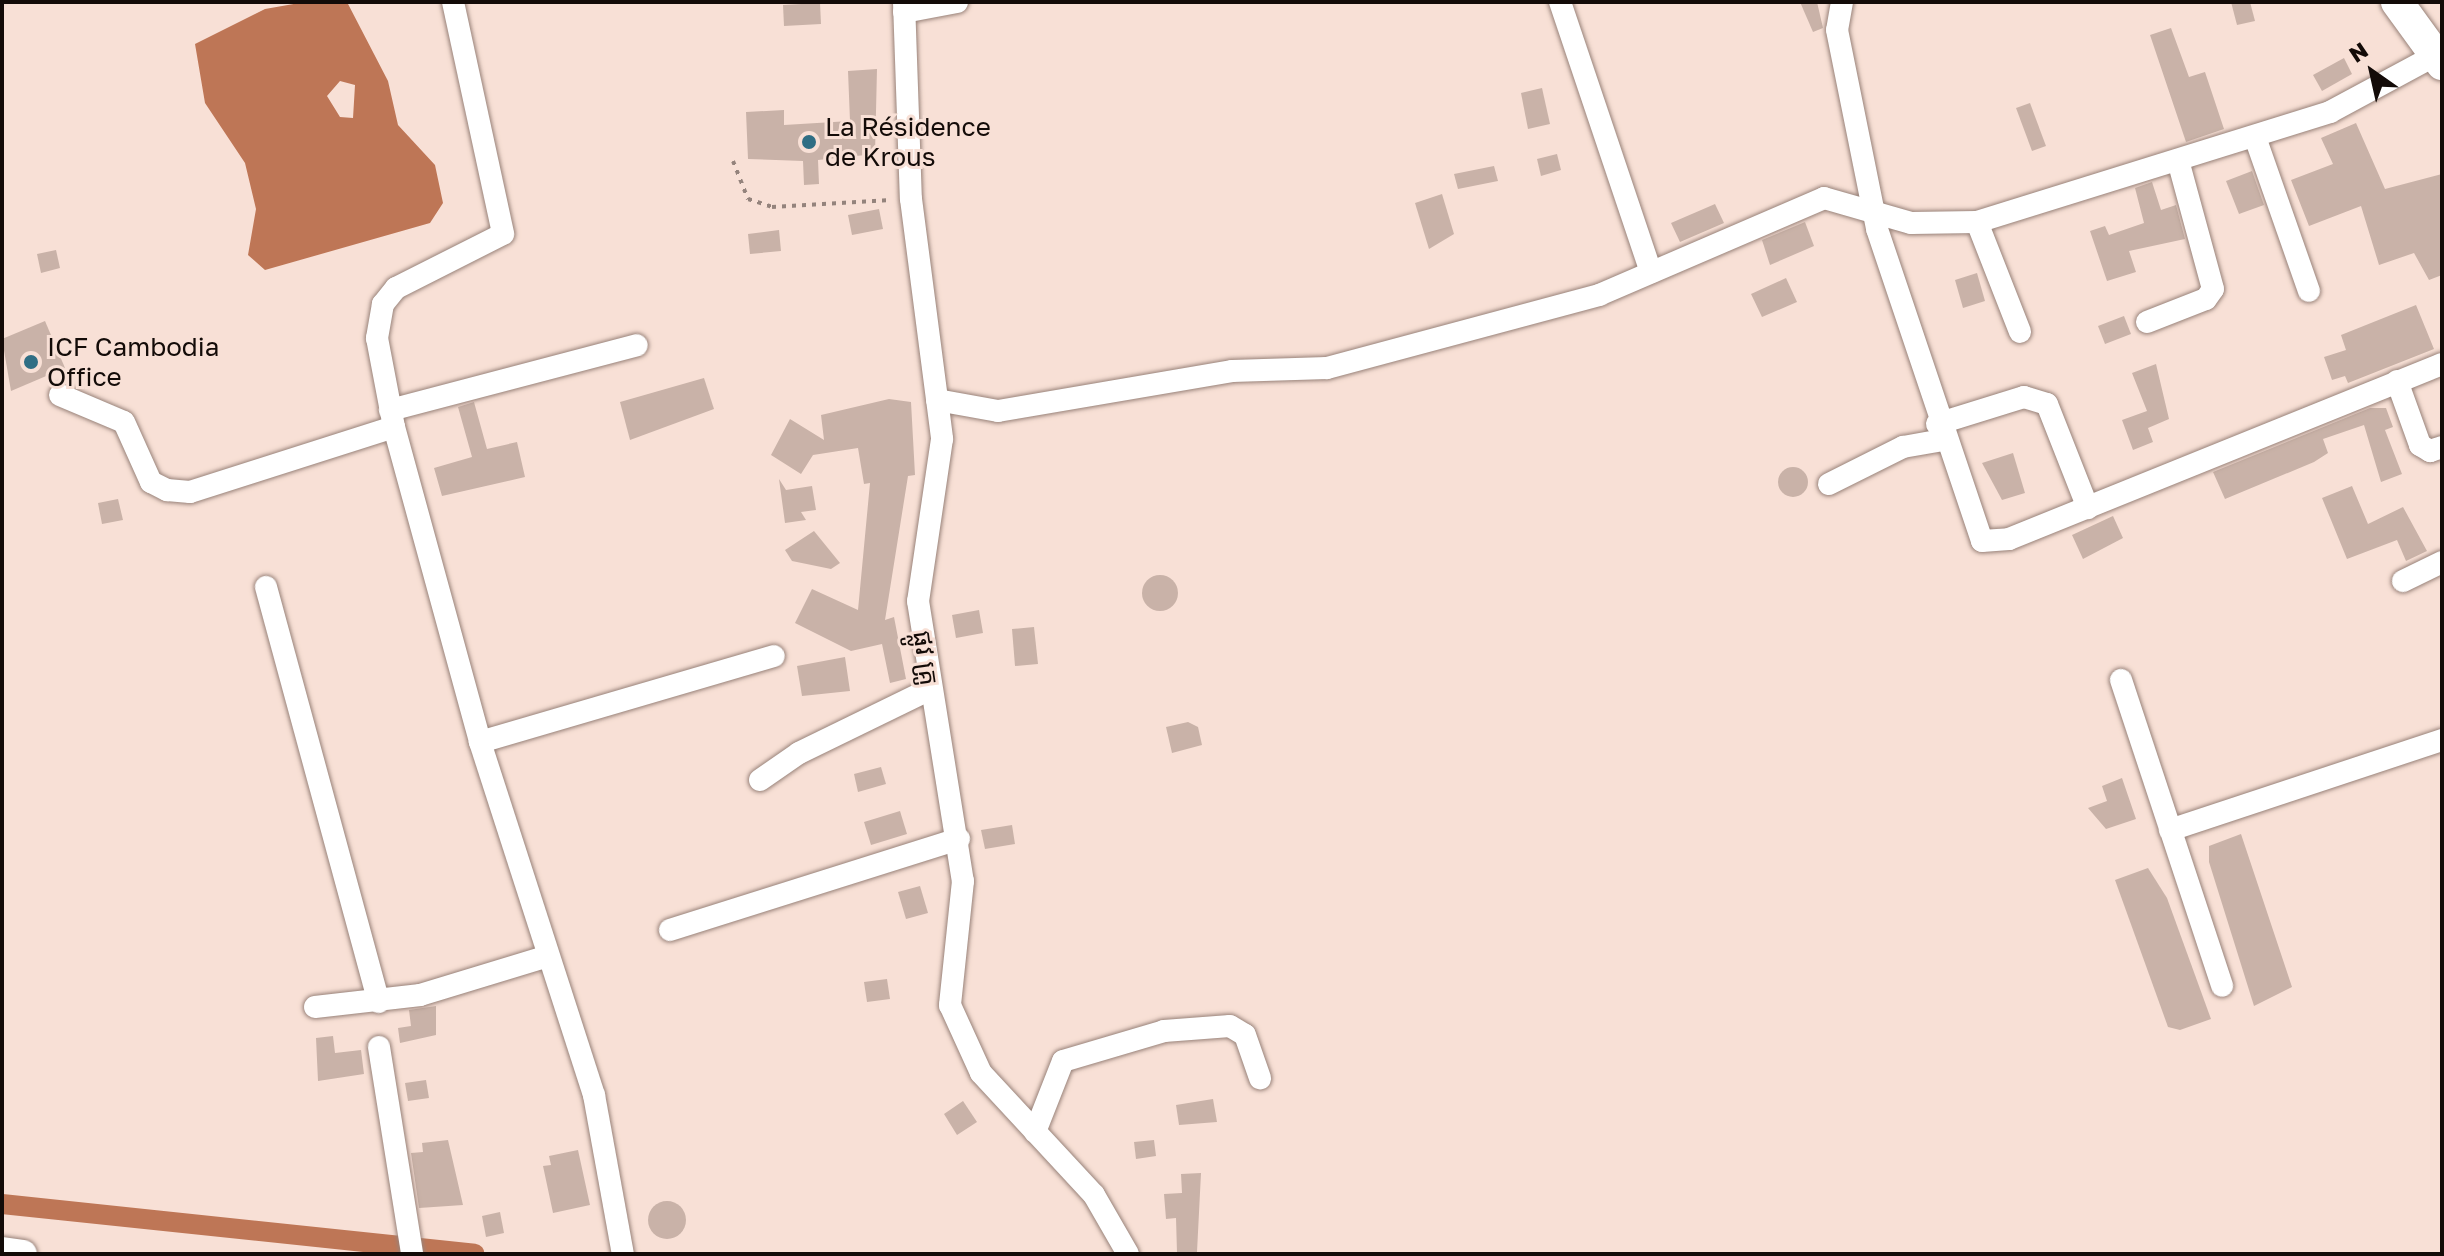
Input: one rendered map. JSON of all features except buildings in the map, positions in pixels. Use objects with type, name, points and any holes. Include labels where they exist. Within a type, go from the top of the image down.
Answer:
[{"type":"highway","points":[[2397,2],[2439,60]]},
{"type":"main road","points":[[2,1251],[23,1254]]},
{"type":"street","points":[[453,2],[503,234],[412,278],[383,304],[377,338],[392,418],[480,742],[594,1095],[623,1254]]},
{"type":"street","points":[[904,7],[957,2]]},
{"type":"street","points":[[1560,2],[1651,272]]},
{"type":"street","points":[[1842,2],[1837,30],[1873,211],[1940,432],[1982,541],[2009,539],[2442,364]]},
{"type":"street","name":"ផ្លូវ គ្រូ","points":[[904,7],[911,199],[937,400],[941,457],[918,601],[930,689],[959,839],[964,910],[953,1021],[981,1073],[1094,1195],[1128,1254]]},
{"type":"street","points":[[937,400],[998,411],[1232,371],[1327,368],[1599,295],[1806,202],[1837,198],[1873,211],[1939,227],[1977,222],[2179,164],[2364,97],[2439,60]]},
{"type":"street","points":[[2255,137],[2309,291]]},
{"type":"street","points":[[2147,322],[2206,299],[2213,289],[2179,164]]},
{"type":"street","points":[[1977,222],[2020,332]]},
{"type":"street","points":[[60,395],[117,416],[151,482],[167,490],[190,492],[392,418],[637,345]]},
{"type":"street","points":[[2397,381],[2420,445],[2430,451],[2442,447]]},
{"type":"street","points":[[1829,484],[1903,447],[2024,397],[2047,404],[2088,508]]},
{"type":"street","points":[[2403,581],[2442,562]]},
{"type":"street","points":[[266,587],[379,1002]]},
{"type":"street","points":[[480,742],[774,656]]},
{"type":"street","points":[[2121,680],[2222,986]]},
{"type":"street","points":[[760,780],[799,753],[930,689]]},
{"type":"street","points":[[2170,830],[2442,740]]},
{"type":"street","points":[[670,930],[959,839]]},
{"type":"street","points":[[315,1007],[379,1002],[548,956]]},
{"type":"street","points":[[1035,1132],[1063,1061],[1164,1031],[1230,1026],[1245,1035],[1260,1078]]},
{"type":"street","points":[[379,1047],[412,1247]]},
{"type":"path","points":[[733,161],[748,199],[772,207],[911,199]]},
{"type":"shaded area","points":[[305,2],[347,2],[388,81],[398,125],[435,165],[443,203],[430,223],[265,270],[248,255],[256,209],[245,163],[205,103],[195,44],[265,9]],"holes":[[[340,81],[355,85],[353,118],[340,117],[327,96]]]},
{"type":"waterway","points":[[2,1204],[474,1254]]},
{"type":"place","name":"La Résidence de Krous","points":[[809,142]]},
{"type":"place","name":"ICF Cambodia Office","points":[[31,362]]}]
